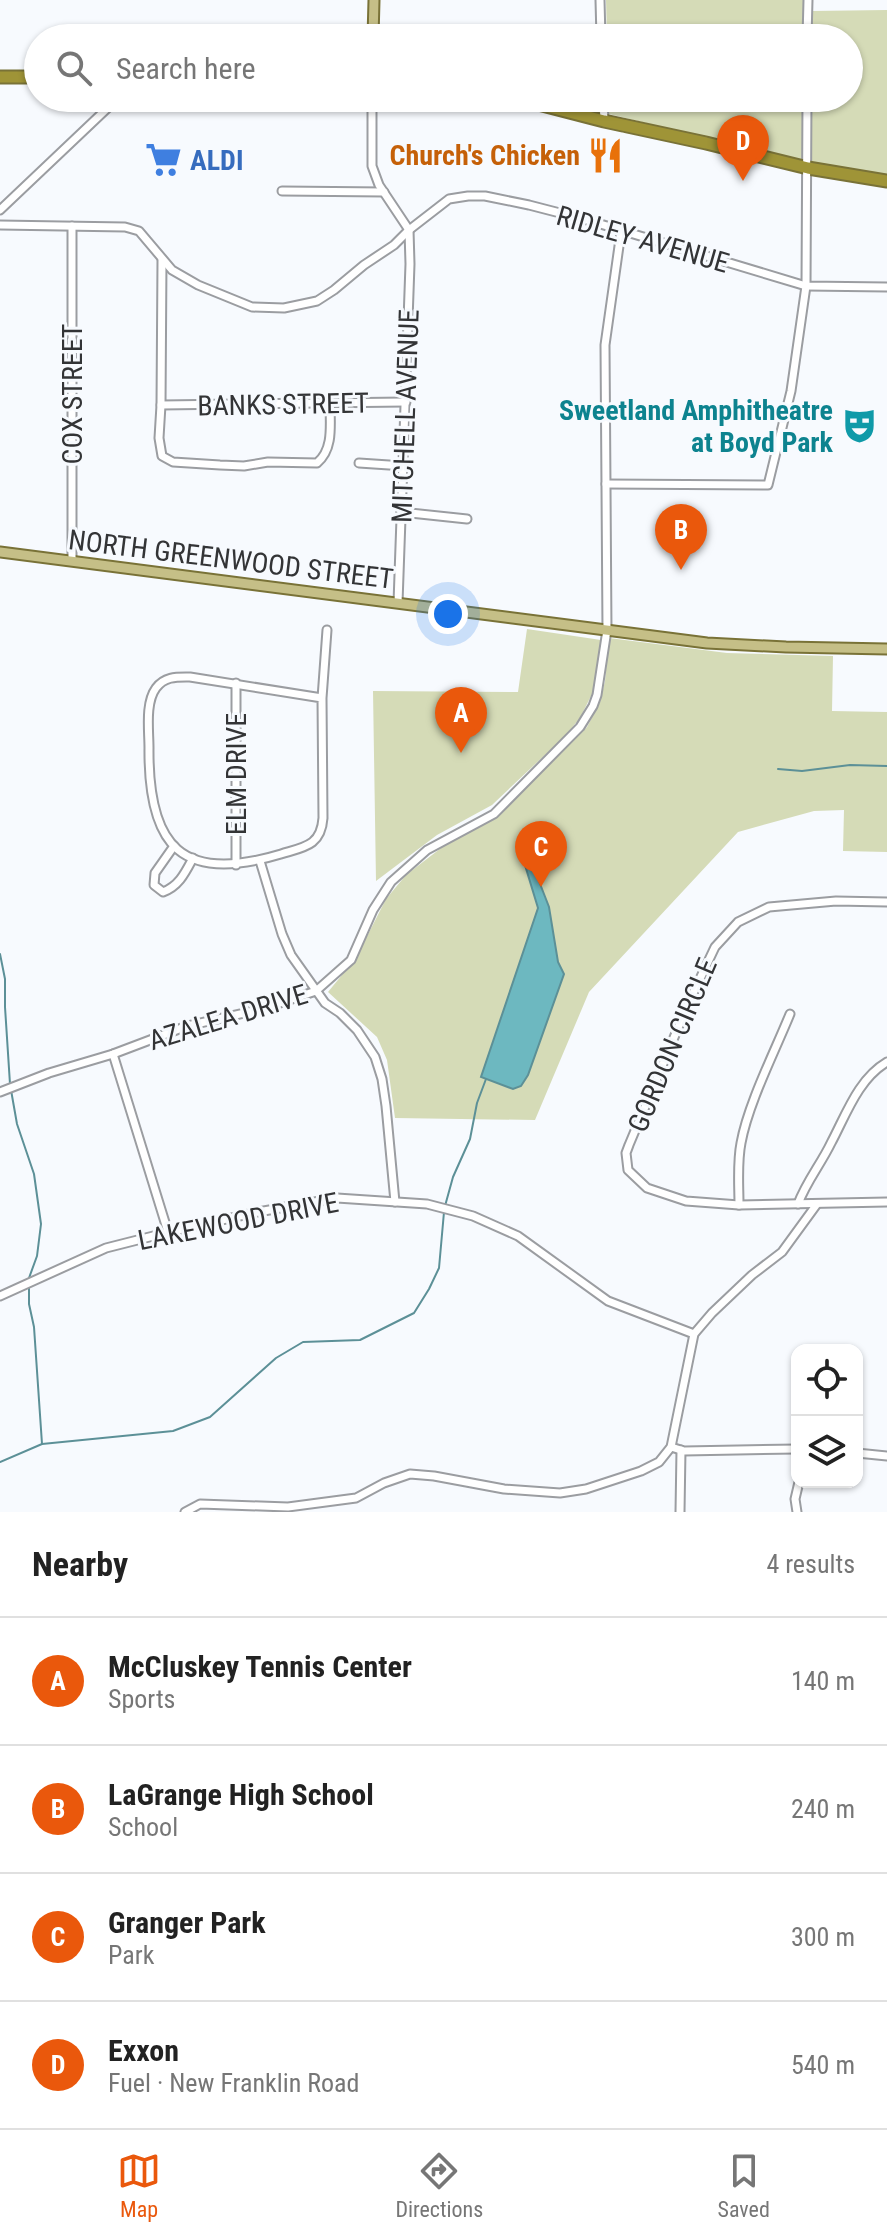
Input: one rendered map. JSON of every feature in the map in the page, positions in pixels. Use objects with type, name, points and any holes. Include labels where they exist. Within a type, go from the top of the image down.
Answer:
[{"type":"highway","points":[[0,77],[24,77]]},
{"type":"highway","points":[[569,112],[808,168],[887,181]]},
{"type":"main road","points":[[373,24],[374,0]]},
{"type":"main road","name":"NORTH GREENWOOD STREET","points":[[0,552],[707,643],[887,649]]},
{"type":"street","points":[[600,0],[601,24]]},
{"type":"street","points":[[807,24],[808,0]]},
{"type":"street","points":[[0,210],[102,112]]},
{"type":"street","points":[[372,112],[371,158],[377,180],[409,230]]},
{"type":"street","points":[[604,112],[604,121]]},
{"type":"street","points":[[606,484],[768,485],[791,391],[806,286],[807,112]]},
{"type":"street","points":[[282,191],[384,192]]},
{"type":"street","name":"RIDLEY AVENUE","points":[[0,225],[125,227],[139,231],[172,270],[198,285],[252,307],[284,308],[317,301],[394,245],[449,199],[468,196],[485,196],[587,220],[806,286],[887,287]]},
{"type":"street","name":"COX STREET","points":[[72,226],[72,561]]},
{"type":"street","name":"MITCHELL AVENUE","points":[[398,603],[410,278],[409,230]]},
{"type":"street","name":"AZALEA DRIVE","points":[[0,1092],[187,1026],[262,1009],[316,991],[351,960],[373,910],[391,882],[427,850],[494,814],[580,727],[597,695],[607,630],[605,345],[621,232]]},
{"type":"street","points":[[162,260],[159,438],[162,456],[173,462],[232,466],[320,462],[330,439],[330,404]]},
{"type":"street","name":"BANKS STREET","points":[[161,405],[406,402]]},
{"type":"street","points":[[359,463],[404,466]]},
{"type":"street","points":[[401,512],[467,519]]},
{"type":"street","points":[[322,698],[236,683],[174,677],[161,683],[153,694],[149,721],[151,798],[158,821],[174,846],[193,858],[218,865],[236,865],[305,848],[316,839],[323,818],[322,698],[327,630]]},
{"type":"street","name":"ELM DRIVE","points":[[236,683],[236,865]]},
{"type":"street","points":[[174,846],[155,873],[154,885],[163,892],[173,888],[193,858]]},
{"type":"street","points":[[260,861],[287,945],[297,965],[325,1003],[357,1030],[375,1057],[386,1106],[395,1202]]},
{"type":"street","name":"GORDON CIRCLE","points":[[887,902],[836,901],[769,907],[738,922],[715,947],[626,1153],[628,1170],[647,1188],[686,1201],[739,1205],[887,1202]]},
{"type":"street","points":[[739,1205],[741,1140],[790,1014]]},
{"type":"street","points":[[113,1054],[168,1232]]},
{"type":"street","points":[[798,1204],[849,1106],[874,1070],[887,1062]]},
{"type":"street","name":"LAKEWOOD DRIVE","points":[[0,1296],[106,1248],[306,1202],[337,1198],[427,1204],[473,1216],[518,1236],[608,1301],[694,1334]]},
{"type":"street","points":[[185,1512],[200,1504],[288,1507],[356,1498],[410,1474],[504,1489],[560,1493],[586,1489],[641,1471],[659,1462],[671,1447],[694,1334],[752,1275],[782,1252],[817,1204]]},
{"type":"street","points":[[671,1447],[681,1450],[791,1449]]},
{"type":"street","points":[[680,1512],[681,1450]]},
{"type":"street","points":[[863,1454],[887,1456]]},
{"type":"street","points":[[797,1512],[798,1488]]},
{"type":"green space","points":[[606,0],[804,0],[804,24],[607,24]]},
{"type":"green space","points":[[887,10],[887,175],[812,162],[812,112],[863,112],[863,24],[812,24],[812,11]]},
{"type":"green space","points":[[803,112],[803,161],[609,114]]},
{"type":"green space","points":[[527,629],[601,640],[593,692],[580,718],[492,805],[437,835],[376,881],[373,691],[518,692]]},
{"type":"green space","points":[[609,638],[727,653],[833,656],[832,711],[887,712],[887,852],[843,851],[844,810],[814,811],[738,832],[589,992],[535,1120],[395,1118],[387,1060],[377,1037],[328,992],[356,958],[386,899],[406,875],[445,845],[495,819],[587,727],[600,702]]},
{"type":"water","points":[[523,840],[549,907],[558,962],[564,974],[528,1075],[521,1086],[513,1089],[481,1077],[538,908],[518,842]]},
{"type":"waterway","points":[[778,769],[802,771],[850,765],[887,766]]},
{"type":"waterway","points":[[0,954],[5,979],[10,1084]]},
{"type":"waterway","points":[[445,1206],[453,1177],[470,1139],[477,1103],[486,1079]]},
{"type":"waterway","points":[[11,1090],[17,1124],[34,1174],[41,1224],[37,1256],[29,1278]]},
{"type":"waterway","points":[[0,1462],[42,1444],[173,1431],[210,1417],[276,1358],[303,1342],[360,1340],[414,1313],[439,1268],[444,1212]]},
{"type":"waterway","points":[[29,1284],[42,1444]]},
{"type":"place","name":"Church's Chicken","points":[[606,155]]},
{"type":"place","name":"ALDI","points":[[164,160]]},
{"type":"place","name":"Exxon","points":[[743,181]]},
{"type":"place","name":"Sweetland Amphitheatre at Boyd Park","points":[[859,426]]},
{"type":"place","name":"LaGrange High School","points":[[681,570]]},
{"type":"place","name":"McCluskey Tennis Center","points":[[461,753]]},
{"type":"place","name":"Granger Park","points":[[541,887]]}]
